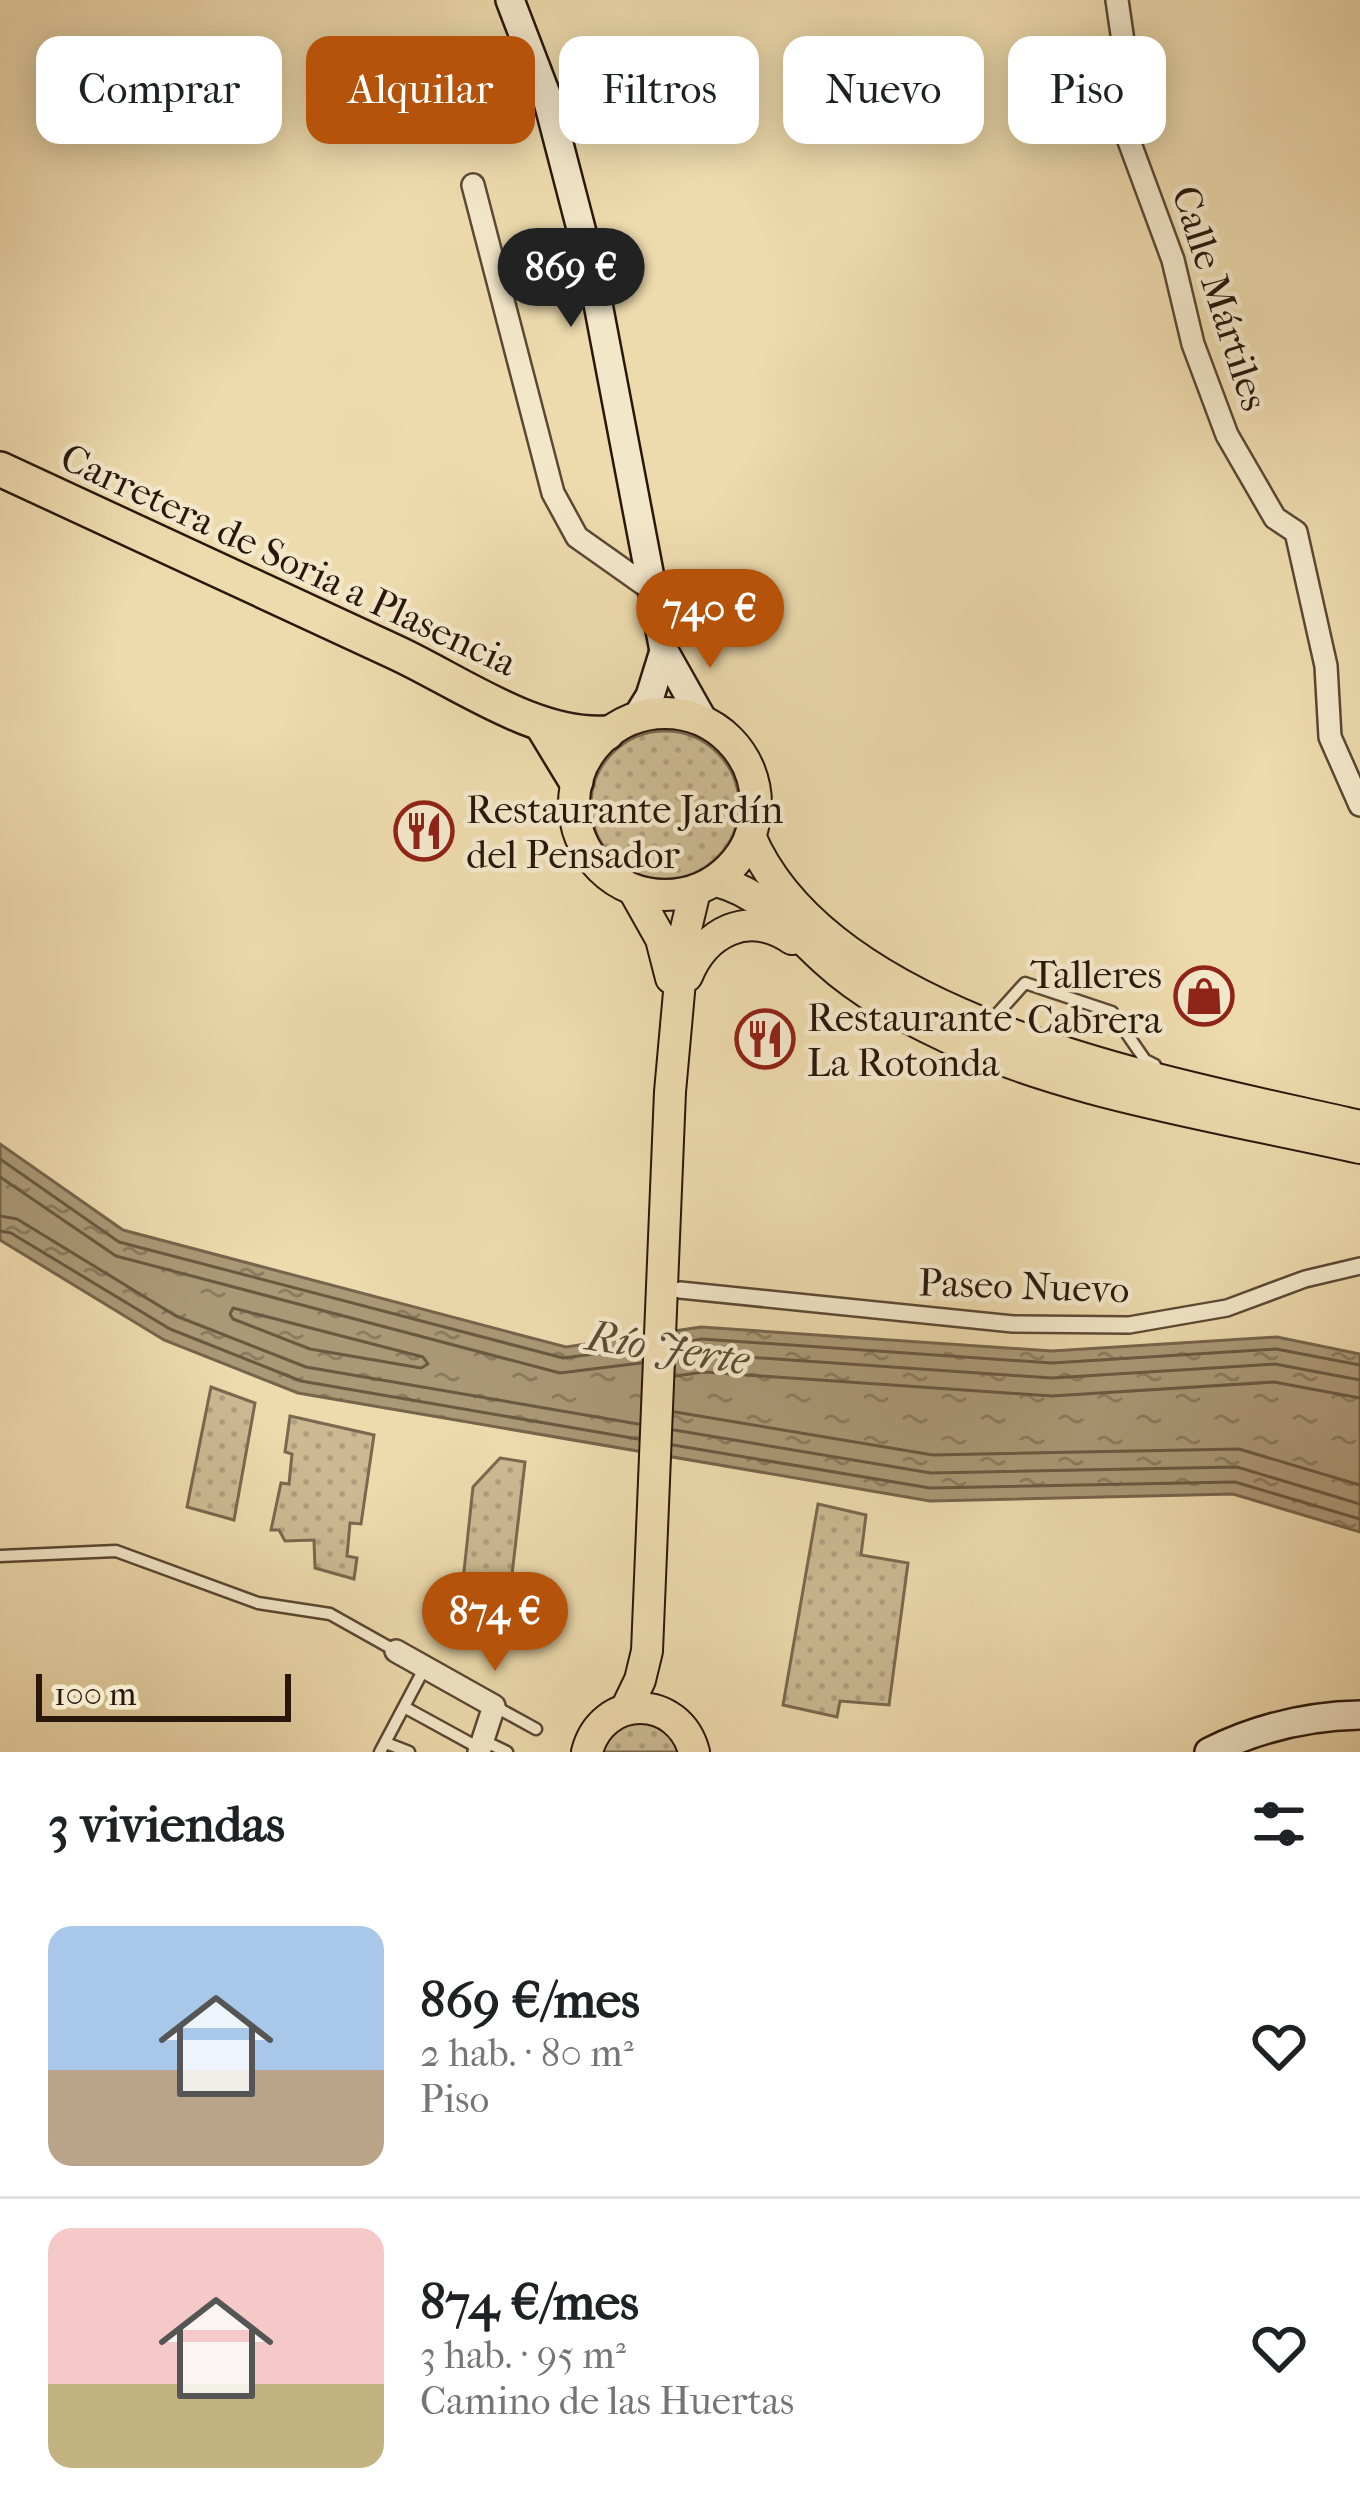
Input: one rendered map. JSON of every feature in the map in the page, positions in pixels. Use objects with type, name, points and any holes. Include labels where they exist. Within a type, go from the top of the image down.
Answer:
[{"type":"highway","name":"Carretera de Soria a Plasencia","points":[[0,469],[445,675],[542,725]]},
{"type":"highway","points":[[542,725],[586,735],[622,725]]},
{"type":"highway","points":[[542,725],[576,782]]},
{"type":"main road","points":[[510,0],[546,94],[591,267],[664,651],[704,722]]},
{"type":"main road","points":[[664,651],[650,696],[588,755],[576,782],[573,808],[578,835],[591,859],[610,878],[634,891],[665,896],[706,886],[754,896],[830,965]]},
{"type":"main road","points":[[622,725],[678,714],[704,722],[734,746],[752,780],[755,818],[736,861],[706,886],[684,937],[670,1092],[647,1649],[652,1686],[665,1712],[687,1732],[694,1752]]},
{"type":"main road","points":[[750,836],[776,885],[846,948],[926,1001],[985,1027],[1201,1088],[1360,1126]]},
{"type":"main road","points":[[634,891],[651,914],[670,971],[674,1047]]},
{"type":"main road","points":[[678,1005],[704,945],[718,934],[745,925],[783,933],[921,1025],[991,1058],[1072,1082],[1360,1148]]},
{"type":"main road","points":[[626,1708],[640,1680],[647,1649]]},
{"type":"main road","points":[[587,1752],[599,1726],[626,1708],[665,1712]]},
{"type":"main road","points":[[1209,1752],[1278,1725],[1324,1715],[1360,1715]]},
{"type":"street","name":"Calle Mártiles","points":[[1118,0],[1124,48],[1122,122],[1173,260],[1193,344],[1227,435],[1275,518],[1296,532],[1326,666],[1330,737],[1360,805]]},
{"type":"street","points":[[473,185],[553,493],[577,537],[652,590]]},
{"type":"street","name":"Paseo Nuevo","points":[[680,1290],[1013,1324],[1129,1324],[1227,1308],[1305,1279],[1360,1266]]},
{"type":"street","points":[[396,1651],[494,1706],[480,1746]]},
{"type":"lane","points":[[985,1027],[1025,983],[1112,1012],[1145,1060],[1201,1088]]},
{"type":"lane","points":[[0,1556],[116,1551],[258,1604],[330,1614],[396,1651]]},
{"type":"lane","points":[[409,1752],[383,1748],[425,1667]]},
{"type":"lane","points":[[494,1706],[536,1730]]},
{"type":"lane","points":[[406,1708],[480,1746],[507,1752]]},
{"type":"shaded area","points":[[665,731],[693,737],[717,753],[733,777],[739,805],[733,833],[717,857],[693,873],[665,879],[637,873],[613,857],[597,833],[591,805],[597,777],[613,753],[637,737]]},
{"type":"shaded area","points":[[211,1387],[255,1403],[234,1520],[187,1507]]},
{"type":"shaded area","points":[[290,1416],[374,1435],[361,1524],[350,1523],[347,1556],[357,1558],[354,1579],[315,1568],[314,1540],[285,1541],[279,1530],[271,1530],[281,1483],[289,1484],[292,1454],[285,1452]]},
{"type":"shaded area","points":[[500,1458],[525,1462],[509,1601],[462,1590],[473,1487]]},
{"type":"shaded area","points":[[818,1504],[866,1515],[861,1555],[908,1563],[889,1705],[840,1701],[837,1717],[783,1705]]},
{"type":"shaded area","points":[[633,1718],[662,1723],[684,1752],[598,1752],[606,1734]]},
{"type":"water","name":"Río Jerte","points":[[0,1144],[123,1230],[566,1347],[701,1327],[1052,1351],[1277,1337],[1360,1354],[1360,1532],[1233,1494],[930,1501],[298,1393],[164,1340],[0,1240]]},
{"type":"place","name":"Restaurante Jardín del Pensador","points":[[424,831]]},
{"type":"place","name":"Talleres Cabrera","points":[[1204,996]]},
{"type":"place","name":"Restaurante La Rotonda","points":[[765,1039]]}]
